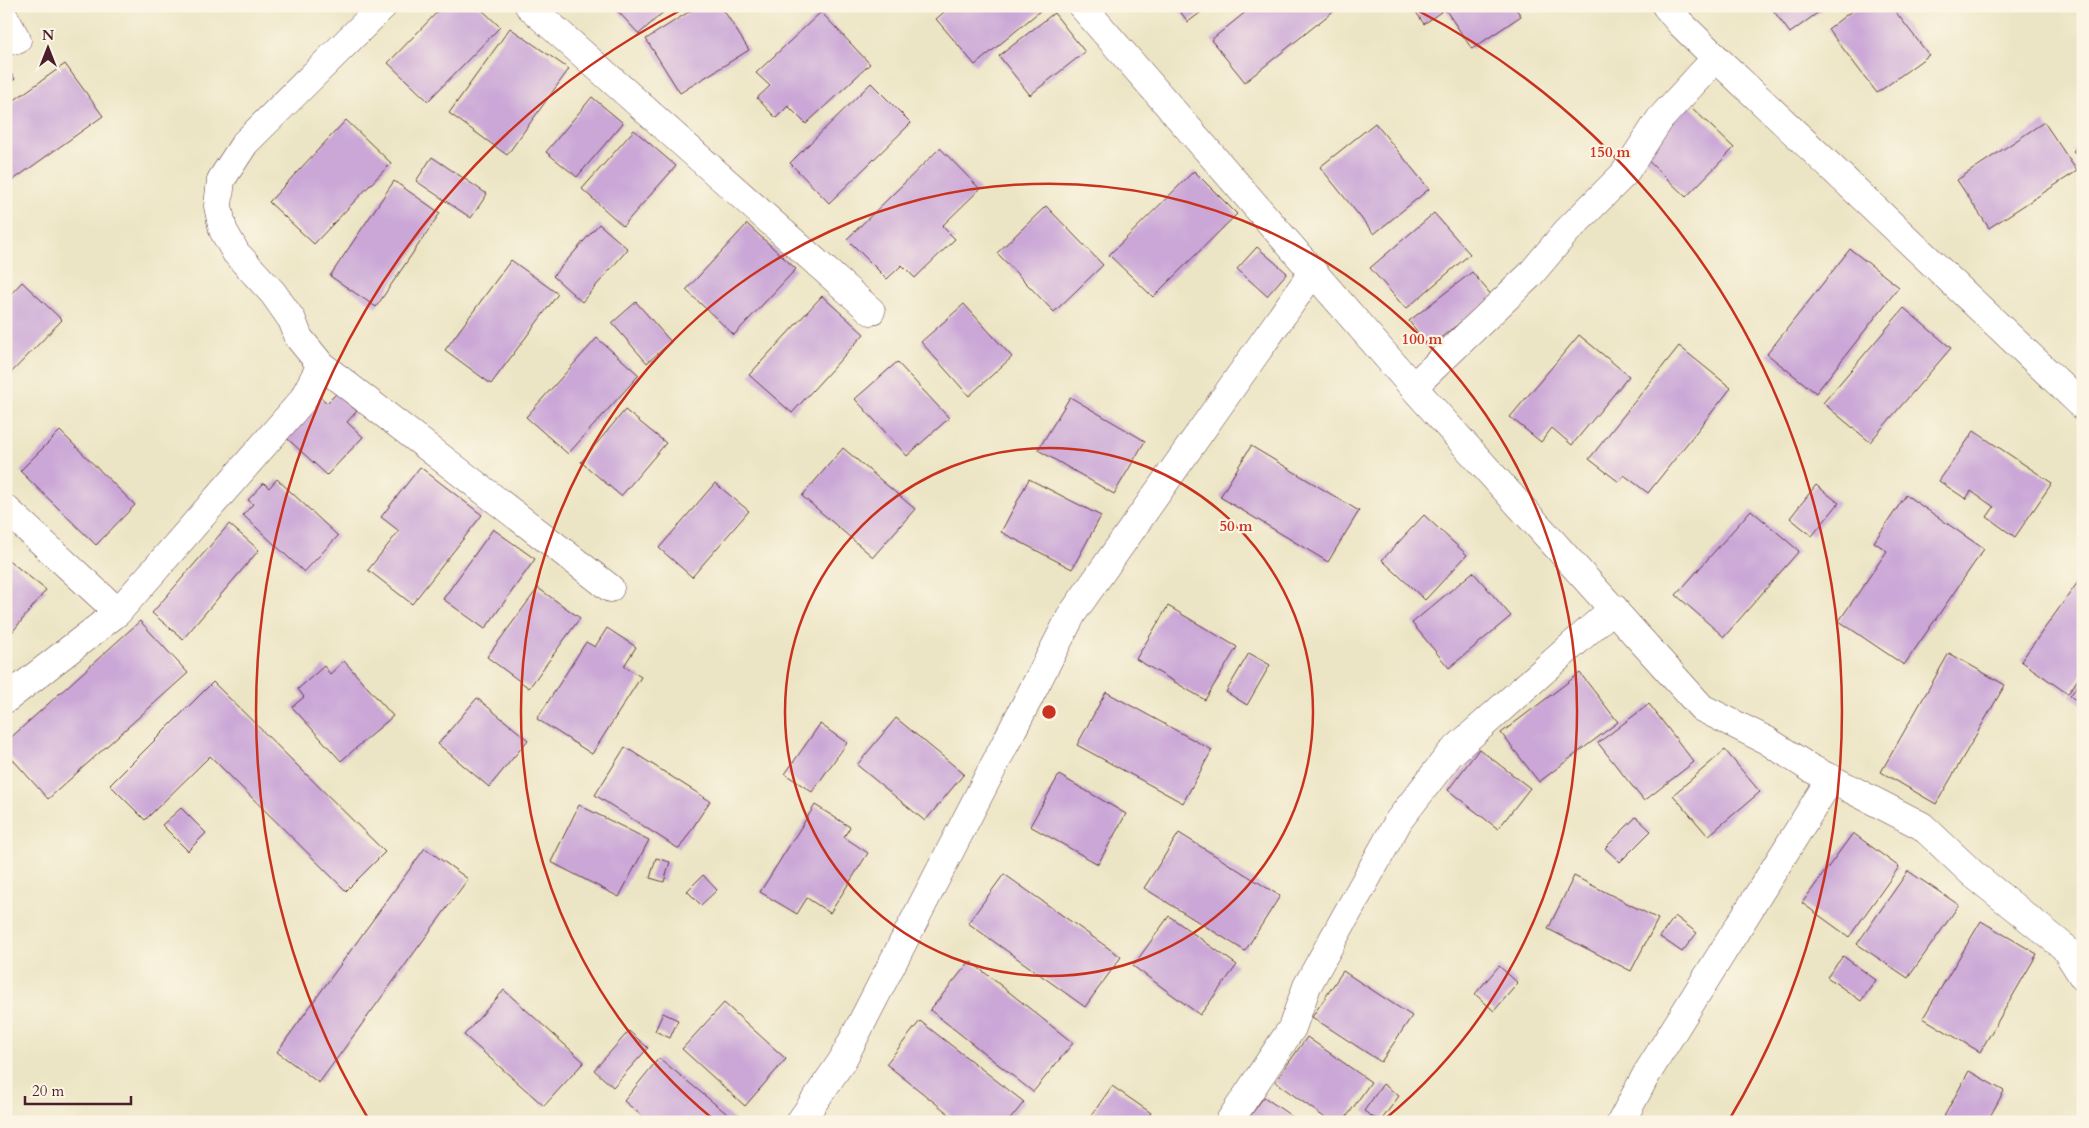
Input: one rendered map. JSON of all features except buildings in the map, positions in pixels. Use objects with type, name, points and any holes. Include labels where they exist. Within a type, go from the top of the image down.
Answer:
[{"type":"street","points":[[383,6],[245,142],[221,180],[218,206],[223,230],[236,253],[273,293],[292,320],[299,338],[321,365],[610,588]]},
{"type":"street","points":[[530,6],[871,311]]},
{"type":"street","points":[[1082,6],[1413,387],[1614,608],[1702,708],[1766,740],[1810,768],[1922,826],[1972,874],[2064,947],[2083,977]]},
{"type":"street","points":[[1666,6],[1680,23],[1716,58],[2083,406]]},
{"type":"street","points":[[1413,387],[1530,275],[1566,232],[1624,174],[1660,119],[1716,58]]},
{"type":"street","points":[[800,1122],[842,1060],[1072,614],[1313,272]]},
{"type":"street","points":[[6,699],[118,612],[302,401],[321,365]]},
{"type":"street","points":[[6,509],[118,612]]},
{"type":"street","points":[[1229,1122],[1292,1028],[1307,986],[1399,820],[1450,754],[1614,608]]},
{"type":"street","points":[[1620,1122],[1646,1075],[1830,778]]}]
